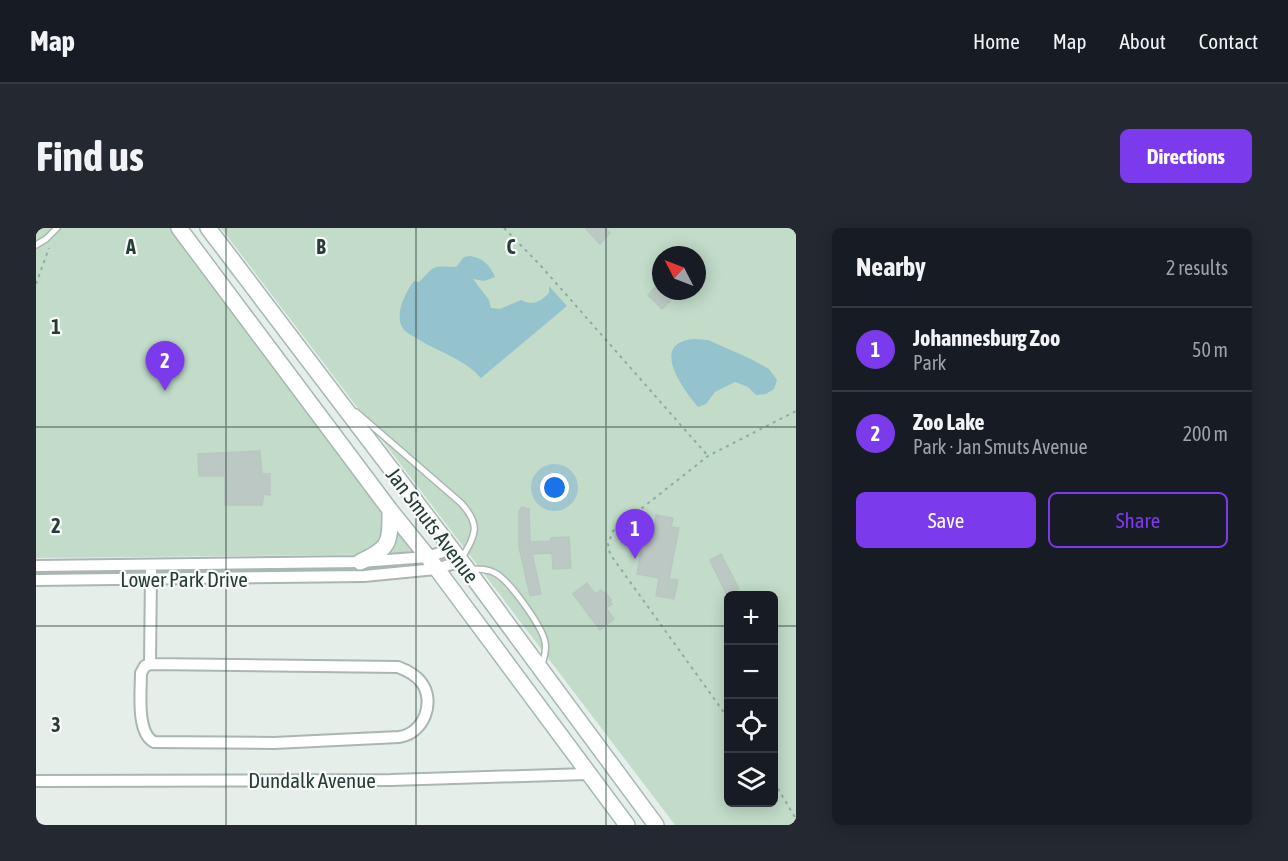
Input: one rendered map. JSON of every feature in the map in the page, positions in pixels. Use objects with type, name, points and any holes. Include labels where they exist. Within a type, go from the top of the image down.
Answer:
[{"type":"main road","name":"Jan Smuts Avenue","points":[[179,228],[627,825]]},
{"type":"main road","name":"Jan Smuts Avenue","points":[[208,228],[656,825]]},
{"type":"main road","points":[[360,562],[379,553],[387,544],[390,532],[390,510]]},
{"type":"street","name":"Lower Park Drive","points":[[36,580],[332,577],[459,560]]},
{"type":"street","name":"Lower Park Drive","points":[[36,566],[432,563],[459,560]]},
{"type":"street","points":[[331,562],[332,577]]},
{"type":"street","points":[[150,664],[151,564]]},
{"type":"street","points":[[150,664],[398,666],[422,683],[426,696],[426,715],[415,729],[399,737],[274,743],[154,742],[144,734],[142,723],[141,672],[145,666],[150,664]]},
{"type":"street","name":"Dundalk Avenue","points":[[36,781],[391,780],[587,774]]},
{"type":"lane","points":[[36,245],[55,230]]},
{"type":"lane","points":[[334,394],[472,514],[475,532],[459,560],[496,573],[504,579],[538,623],[544,636],[546,651],[541,670]]},
{"type":"path","points":[[504,228],[541,266],[708,456]]},
{"type":"path","points":[[36,285],[55,230]]},
{"type":"path","points":[[724,711],[610,554],[608,544],[613,531],[708,456],[796,411]]},
{"type":"path","points":[[778,789],[796,819]]},
{"type":"green space","points":[[36,228],[170,228],[417,554],[36,558]]},
{"type":"green space","points":[[221,228],[796,228],[796,825],[675,825]]},
{"type":"water","points":[[464,257],[479,258],[485,263],[495,277],[484,281],[473,279],[489,300],[491,308],[500,309],[521,300],[529,303],[536,302],[549,293],[549,286],[567,306],[481,378],[458,360],[404,330],[400,318],[404,298],[414,281],[419,282],[434,268],[456,267]]},
{"type":"water","points":[[694,339],[708,340],[769,369],[777,380],[774,389],[766,394],[756,395],[748,387],[735,382],[715,392],[706,404],[698,407],[678,379],[671,358],[673,349],[680,342]]},
{"type":"building","points":[[587,228],[605,228],[610,233],[600,244]]},
{"type":"building","points":[[653,300],[671,300],[662,309]]},
{"type":"building","points":[[260,451],[262,474],[270,474],[270,495],[264,494],[262,505],[225,505],[225,476],[199,476],[198,454]]},
{"type":"building","points":[[522,507],[529,509],[530,542],[569,537],[571,568],[553,569],[552,553],[532,554],[541,594],[530,596],[519,547],[519,511]]},
{"type":"building","points":[[656,515],[673,518],[671,527],[679,528],[669,579],[678,580],[674,599],[656,596],[659,578],[637,574],[646,522],[655,524]]},
{"type":"building","points":[[721,554],[739,589],[725,591],[710,560]]},
{"type":"building","points":[[587,583],[595,594],[601,590],[611,600],[609,601],[612,604],[606,608],[614,619],[600,630],[573,594]]},
{"type":"place","name":"Zoo Lake","points":[[165,391]]},
{"type":"place","name":"Johannesburg Zoo","points":[[635,559]]}]
